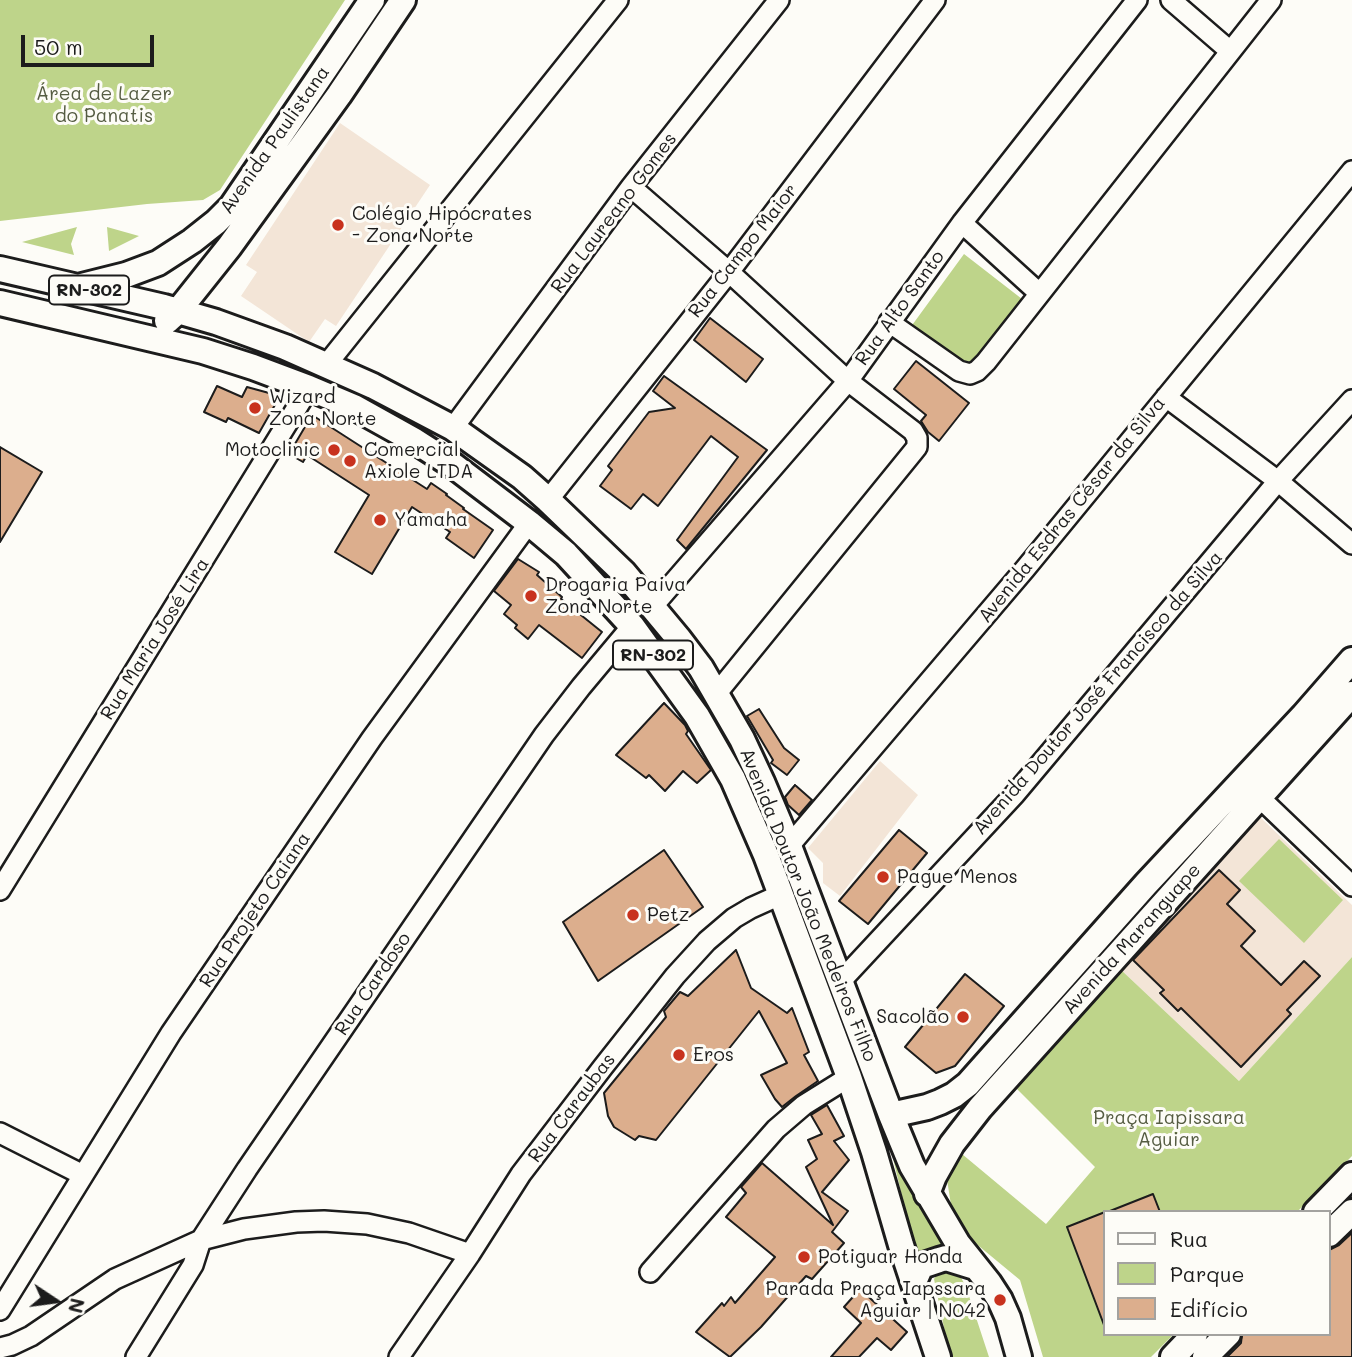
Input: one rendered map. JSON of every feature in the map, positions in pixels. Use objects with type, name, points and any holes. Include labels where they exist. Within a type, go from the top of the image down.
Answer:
[{"type":"main road","name":"Avenida Paulistana","points":[[78,287],[126,275],[158,263],[216,222],[232,206],[372,0]]},
{"type":"main road","name":"Avenida Paulistana","points":[[178,311],[229,247],[331,106],[403,0]]},
{"type":"main road","points":[[229,247],[244,212],[305,126],[313,107],[313,88]]},
{"type":"main road","name":"Avenida Doutor João Medeiros Filho","points":[[0,269],[178,311],[241,331],[327,364],[403,401],[453,428],[522,477],[624,573],[701,668],[742,739],[789,846],[912,1166],[958,1244],[1000,1300],[1019,1357]]},
{"type":"main road","points":[[3,304],[64,309],[138,326],[156,327],[161,326],[178,311]]},
{"type":"main road","name":"Avenida Doutor João Medeiros Filho","points":[[3,304],[203,351],[253,367],[354,407],[454,466],[529,523],[566,554],[632,626],[697,716],[727,769],[766,855],[849,1077],[938,1357]]},
{"type":"main road","name":"Avenida Maranguape","points":[[891,1115],[927,1107],[954,1095],[968,1084],[1146,884],[1352,660]]},
{"type":"main road","name":"Avenida Maranguape","points":[[927,1194],[952,1144],[980,1108],[1352,694]]},
{"type":"main road","points":[[1259,797],[1255,790],[1256,783],[1294,739],[1304,715]]},
{"type":"main road","points":[[981,1068],[1001,1085]]},
{"type":"main road","points":[[1318,1210],[1352,1175]]},
{"type":"main road","points":[[1331,1232],[1352,1212]]},
{"type":"main road","points":[[914,1282],[921,1266],[946,1258],[975,1267]]},
{"type":"main road","points":[[1173,1357],[1193,1336]]},
{"type":"main road","points":[[1194,1357],[1193,1348],[1204,1336]]},
{"type":"main road","points":[[1205,1357],[1226,1336]]},
{"type":"street","points":[[327,364],[618,0]]},
{"type":"street","name":"Rua Laureano Gomes","points":[[453,428],[631,187],[779,0]]},
{"type":"street","name":"Rua Campo Maior","points":[[548,500],[729,272],[935,0]]},
{"type":"street","name":"Rua Alto Santo","points":[[653,606],[848,381],[962,223],[1137,0]]},
{"type":"street","points":[[1171,0],[1230,51]]},
{"type":"street","points":[[889,322],[959,371],[973,373],[986,362],[1271,0]]},
{"type":"street","name":"Avenida Esdras César da Silva","points":[[789,846],[1025,569],[1352,171]]},
{"type":"street","points":[[631,187],[848,381],[913,431],[917,438],[917,447],[717,693]]},
{"type":"street","points":[[962,223],[1039,293]]},
{"type":"street","name":"Rua Maria José Lira","points":[[0,890],[309,388]]},
{"type":"street","points":[[1166,397],[1278,481],[1352,544]]},
{"type":"street","name":"Avenida Doutor José Francisco da Silva","points":[[840,982],[1015,794],[1278,481],[1352,400]]},
{"type":"street","name":"Rua Projeto Caiana","points":[[0,1310],[171,1033],[364,750],[529,523]]},
{"type":"street","name":"Rua Cardoso","points":[[136,1357],[193,1265],[201,1240],[247,1168],[544,735],[580,687],[632,626]]},
{"type":"street","points":[[1259,797],[1352,886]]},
{"type":"street","name":"Rua Caraubas","points":[[399,1357],[521,1174],[675,976],[734,918],[782,894]]},
{"type":"street","points":[[650,1272],[776,1129],[804,1105],[849,1077]]},
{"type":"street","points":[[0,1133],[83,1175]]},
{"type":"street","points":[[0,1348],[31,1336],[115,1279],[201,1240],[244,1229],[296,1222],[367,1224],[409,1233],[470,1254]]},
{"type":"shaded area","name":"Colégio Hipócrates - Zona Norte","points":[[340,123],[430,185],[336,326],[325,319],[309,342],[241,296],[257,272],[246,265]]},
{"type":"shaded area","points":[[880,761],[918,795],[840,896],[823,883],[823,863],[808,848]]},
{"type":"shaded area","points":[[1260,817],[1352,905],[1352,957],[1239,1081],[1119,968]]},
{"type":"green space","name":"Área de Lazer do Panatis","points":[[0,0],[345,0],[220,190],[203,200],[0,221]]},
{"type":"green space","points":[[77,227],[71,244],[74,255],[22,242]]},
{"type":"green space","points":[[107,227],[139,236],[109,251]]},
{"type":"green space","points":[[964,254],[1022,299],[966,370],[910,328]]},
{"type":"green space","points":[[1279,839],[1343,900],[1304,943],[1239,881]]},
{"type":"green space","name":"Praça Iapissara Aguiar","points":[[1352,957],[1352,1156],[1299,1210],[1104,1210],[1104,1336],[1172,1336],[1151,1357],[1043,1357],[1020,1280],[974,1242],[951,1205],[946,1173],[956,1149],[1046,1224],[1095,1167],[1014,1086],[1119,968],[1239,1081]]},
{"type":"green space","points":[[893,1158],[916,1200],[948,1247],[916,1257]]},
{"type":"green space","points":[[957,1270],[966,1287],[989,1357],[950,1357],[934,1279],[938,1273]]},
{"type":"building","points":[[710,318],[763,359],[746,382],[694,340]]},
{"type":"building","points":[[916,361],[969,403],[939,441],[928,432],[921,421],[926,415],[894,389]]},
{"type":"building","points":[[664,376],[767,450],[686,549],[677,540],[738,457],[711,436],[658,506],[643,494],[631,509],[600,486],[612,470],[608,466],[649,412],[675,408],[653,391]]},
{"type":"building","name":"Wizard Zona Norte","points":[[217,386],[242,397],[247,387],[280,396],[259,433],[228,418],[226,422],[204,412]]},
{"type":"building","points":[[312,415],[427,489],[431,483],[493,530],[474,558],[446,538],[450,532],[412,507],[372,574],[335,552],[369,495],[307,455],[303,462],[289,454]]},
{"type":"building","points":[[0,447],[42,472],[0,542]]},
{"type":"building","points":[[518,559],[539,572],[537,575],[562,597],[561,599],[602,632],[582,658],[539,625],[528,639],[504,614],[511,605],[494,591]]},
{"type":"building","points":[[664,703],[685,725],[688,731],[686,734],[711,770],[697,783],[683,771],[665,791],[649,775],[646,778],[616,755]]},
{"type":"building","points":[[759,709],[784,748],[799,760],[787,775],[771,763],[773,760],[747,716]]},
{"type":"building","points":[[795,785],[812,800],[799,815],[788,805],[785,797]]},
{"type":"building","name":"Pague Menos","points":[[899,830],[927,853],[868,924],[839,901]]},
{"type":"building","name":"Petz","points":[[664,850],[703,907],[598,981],[563,922]]},
{"type":"building","points":[[1219,870],[1240,890],[1227,904],[1255,931],[1241,946],[1281,985],[1304,961],[1320,976],[1287,1010],[1291,1014],[1241,1067],[1181,1008],[1178,1011],[1160,993],[1164,990],[1133,960]]},
{"type":"building","name":"Eros","points":[[736,950],[751,988],[787,1013],[792,1008],[809,1052],[804,1055],[818,1081],[782,1107],[775,1099],[761,1075],[787,1063],[759,1011],[656,1140],[639,1136],[635,1140],[614,1127],[608,1116],[604,1093],[666,1017],[664,1011],[680,992],[688,996]]},
{"type":"building","name":"Sacolão","points":[[965,974],[1004,1006],[955,1066],[936,1073],[905,1047]]},
{"type":"building","name":"Potiguar Honda","points":[[827,1105],[844,1136],[834,1141],[849,1160],[822,1192],[848,1211],[832,1232],[844,1243],[812,1279],[806,1276],[730,1357],[696,1332],[722,1303],[724,1306],[731,1297],[735,1303],[775,1257],[726,1217],[746,1193],[741,1187],[762,1163],[833,1225],[806,1167],[817,1159],[808,1140],[822,1134],[811,1115]]},
{"type":"building","points":[[1153,1194],[1159,1210],[1113,1210]]},
{"type":"building","points":[[1104,1212],[1104,1325],[1067,1227]]},
{"type":"building","points":[[1352,1233],[1352,1357],[1227,1357],[1241,1343],[1242,1336],[1331,1336],[1331,1249]]},
{"type":"building","points":[[860,1289],[907,1332],[891,1350],[877,1338],[859,1357],[831,1357],[861,1323],[844,1307]]},
{"type":"place","name":"Colégio Hipócrates - Zona Norte","points":[[338,225]]},
{"type":"place","name":"Wizard Zona Norte","points":[[255,408]]},
{"type":"place","name":"Motoclinic","points":[[334,450]]},
{"type":"place","name":"Comercial Axiole LTDA","points":[[350,461]]},
{"type":"place","name":"Yamaha","points":[[380,520]]},
{"type":"place","name":"Drogaria Paiva Zona Norte","points":[[531,596]]},
{"type":"place","name":"Pague Menos","points":[[883,877]]},
{"type":"place","name":"Petz","points":[[633,915]]},
{"type":"place","name":"Sacolão","points":[[963,1017]]},
{"type":"place","name":"Eros","points":[[679,1055]]},
{"type":"place","name":"Potiguar Honda","points":[[804,1257]]},
{"type":"place","name":"Parada Praça Iapssara Aguiar | N042","points":[[1000,1300]]}]
